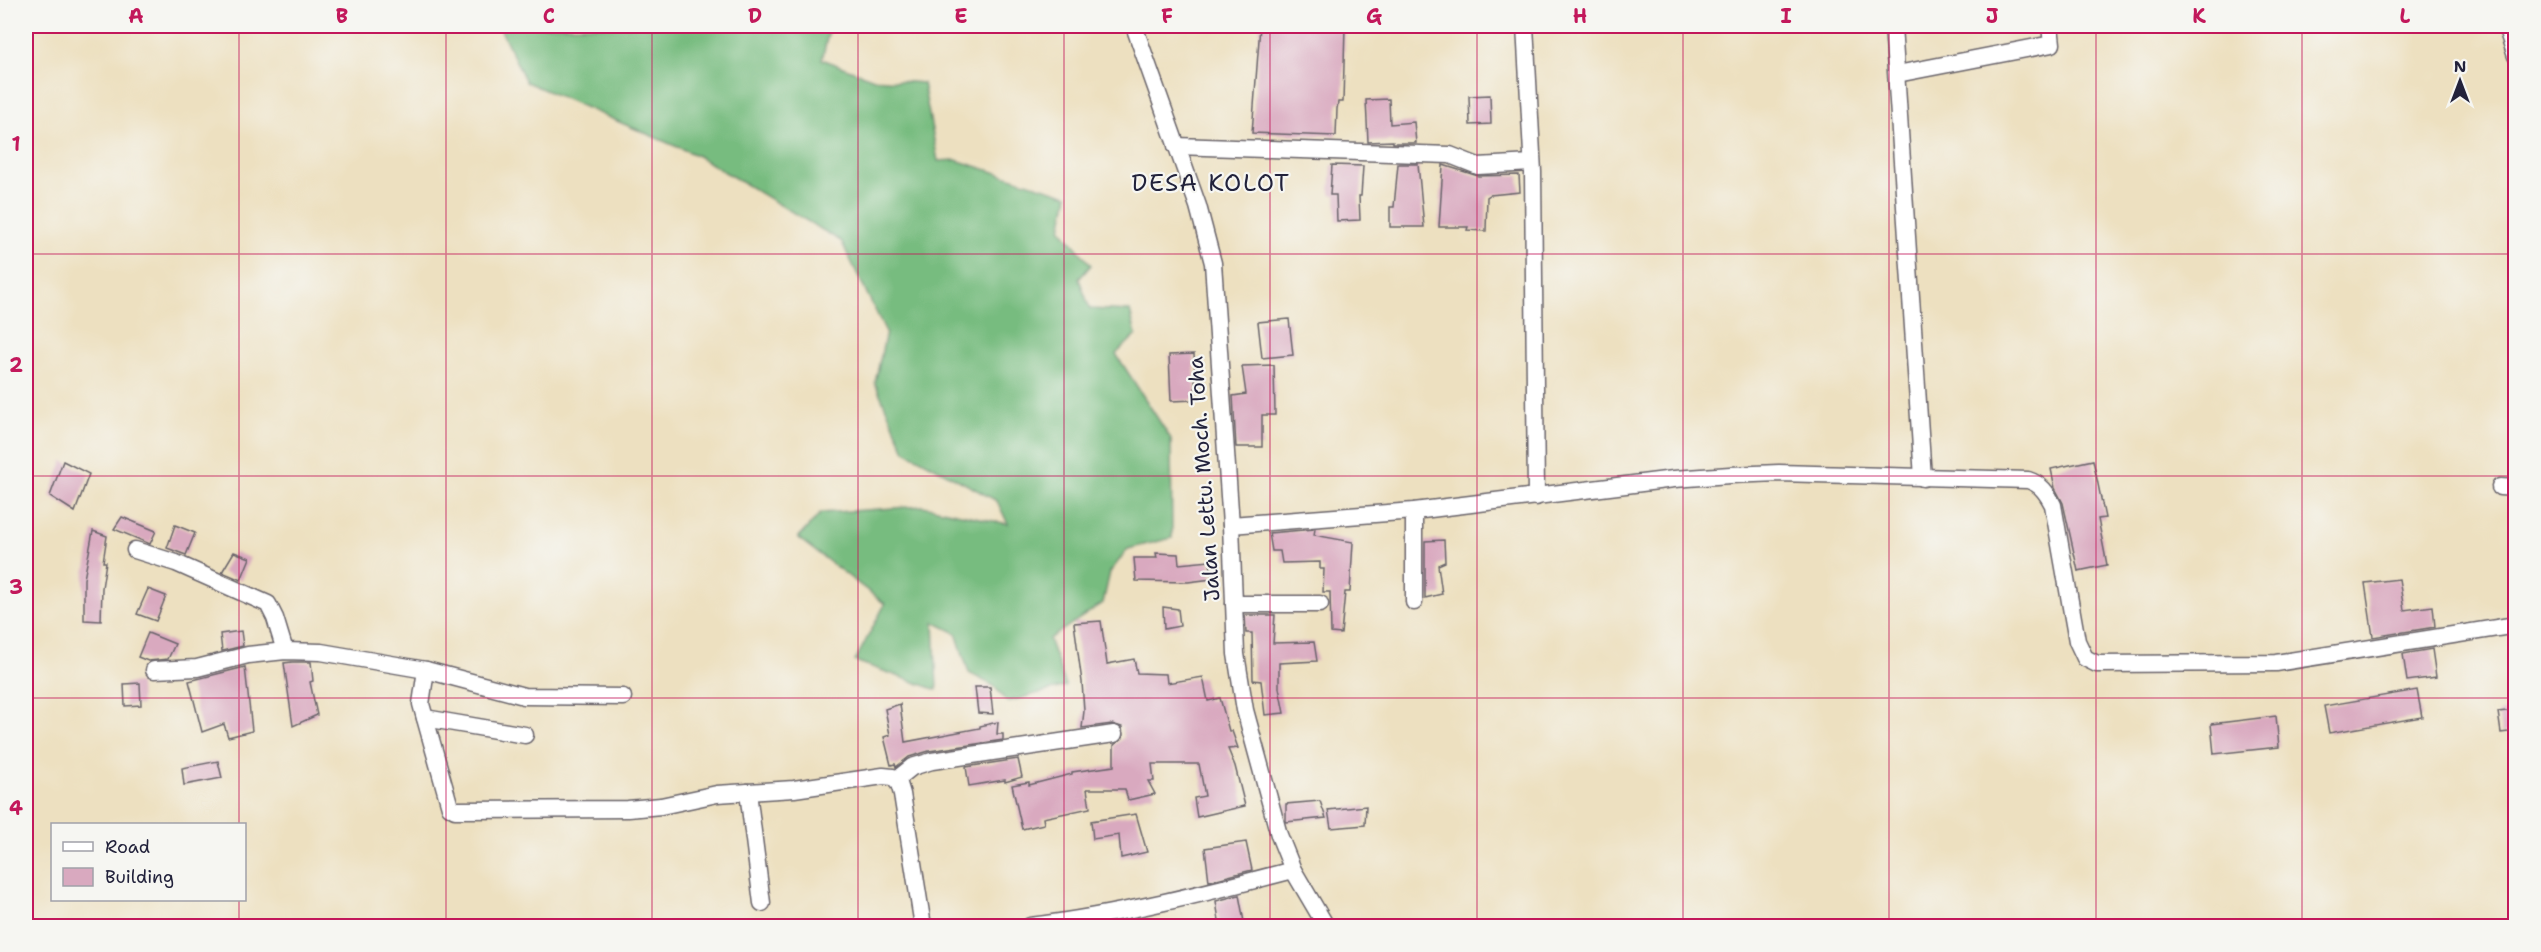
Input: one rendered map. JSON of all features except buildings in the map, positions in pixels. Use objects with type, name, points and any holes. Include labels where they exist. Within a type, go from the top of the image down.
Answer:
[{"type":"street","name":"Jalan Lettu. Moch. Toha","points":[[1134,26],[1198,206],[1213,263],[1231,525],[1236,654],[1245,710],[1279,835],[1293,870],[1326,927]]},
{"type":"street","points":[[1525,26],[1532,163],[1536,497]]},
{"type":"street","points":[[1893,26],[1923,478]]},
{"type":"street","points":[[1897,74],[2052,44],[2050,26]]},
{"type":"street","points":[[2506,26],[2516,56]]},
{"type":"street","points":[[1176,146],[1450,155],[1478,166],[1532,163]]},
{"type":"street","points":[[1231,525],[1414,511],[1674,479],[1730,475],[1779,473],[2028,480],[2036,482],[2047,493],[2053,505],[2077,641],[2085,658],[2097,664],[2276,663],[2516,625]]},
{"type":"street","points":[[1414,511],[1414,602]]},
{"type":"street","points":[[135,550],[176,563],[268,604],[275,618],[285,651]]},
{"type":"street","points":[[1234,604],[1320,604]]},
{"type":"street","points":[[154,670],[197,668],[248,655],[285,651],[321,652],[426,670],[524,696],[623,697]]},
{"type":"street","points":[[426,670],[421,704],[450,807],[456,810],[563,807],[628,809],[661,806],[717,794],[794,789],[884,776],[897,779]]},
{"type":"street","points":[[425,718],[525,735]]},
{"type":"street","points":[[897,779],[912,767],[932,761],[1114,734]]},
{"type":"street","points":[[897,779],[902,794],[922,927]]},
{"type":"street","points":[[748,792],[762,903]]},
{"type":"street","points":[[1030,927],[1078,920],[1196,895],[1293,870]]},
{"type":"green space","points":[[499,26],[830,26],[822,59],[874,79],[923,83],[938,161],[956,160],[1068,195],[1061,229],[1091,265],[1079,279],[1090,309],[1130,311],[1136,335],[1116,354],[1171,439],[1172,538],[1128,549],[1110,572],[1103,603],[1049,639],[1066,686],[1007,702],[994,686],[969,673],[956,633],[934,622],[937,690],[855,661],[885,604],[798,538],[821,513],[923,506],[1008,524],[997,501],[905,451],[875,383],[886,332],[841,241],[696,155],[526,82]]},
{"type":"district","name":"DESA KOLOT","points":[[1211,183]]}]
